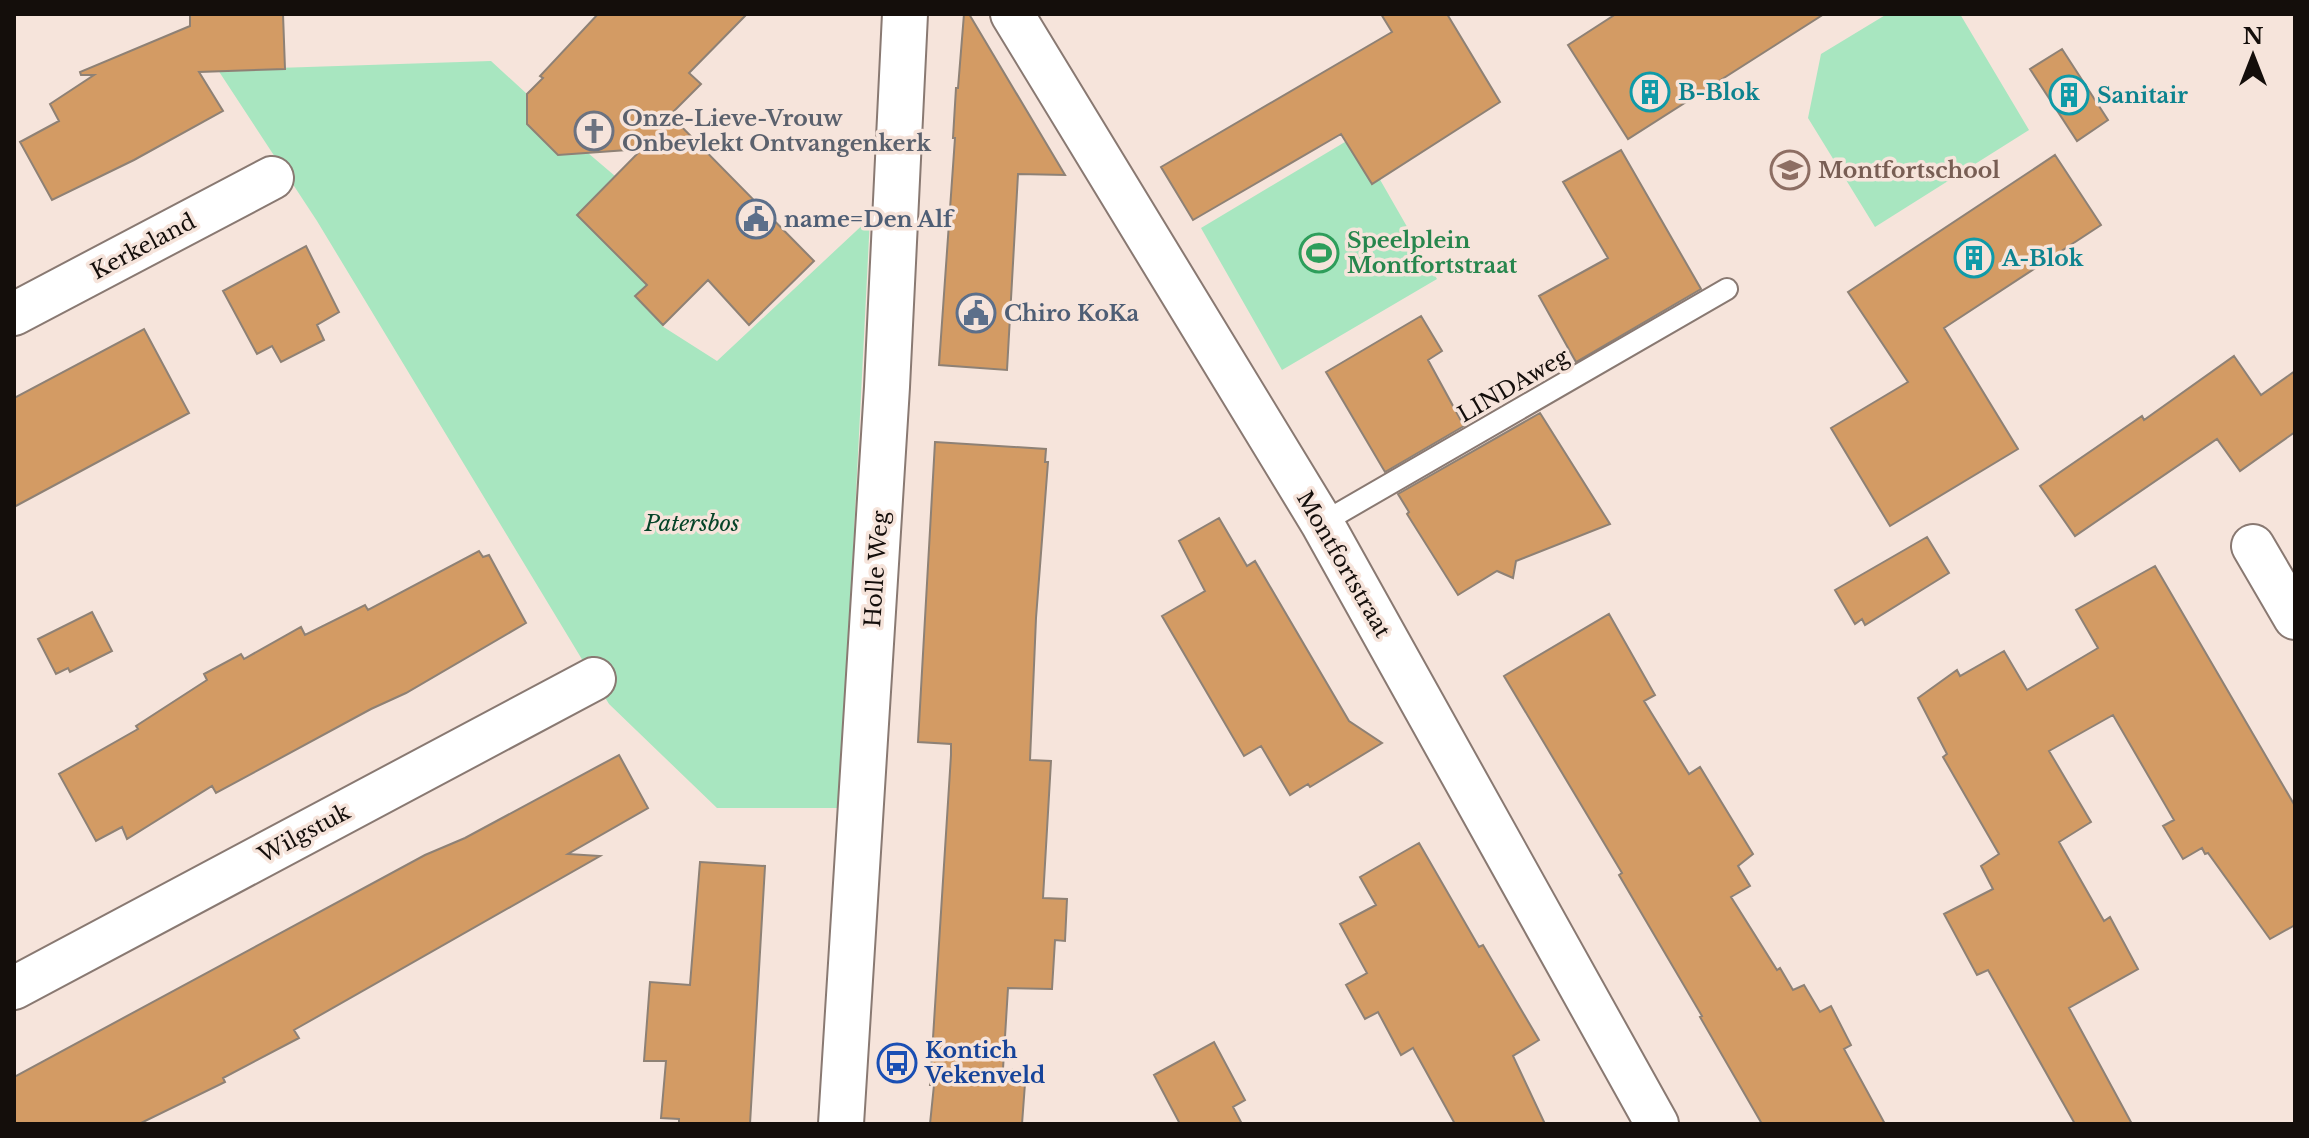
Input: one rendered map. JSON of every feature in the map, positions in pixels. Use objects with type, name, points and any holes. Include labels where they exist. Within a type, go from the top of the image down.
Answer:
[{"type":"street","name":"Holle Weg","points":[[841,1124],[887,387],[905,14]]},
{"type":"street","name":"Montfortstraat","points":[[1012,14],[1322,523],[1657,1124]]},
{"type":"street","name":"Kerkeland","points":[[14,314],[272,178]]},
{"type":"street","points":[[2253,546],[2295,618]]},
{"type":"street","name":"Wilgstuk","points":[[14,988],[594,679]]},
{"type":"lane","name":"LINDAweg","points":[[1322,523],[1727,289]]},
{"type":"green space","points":[[1887,14],[1960,14],[2029,130],[1875,227],[1808,118],[1821,54]]},
{"type":"green space","name":"Patersbos","points":[[491,61],[527,94],[527,124],[558,155],[588,153],[615,176],[577,215],[605,243],[678,254],[635,297],[662,326],[717,361],[870,218],[840,808],[717,808],[609,704],[317,221],[218,70]]},
{"type":"green space","name":"Speelplein Montfortstraat","points":[[1355,136],[1437,279],[1282,370],[1201,228]]},
{"type":"building","points":[[190,14],[283,14],[285,69],[199,72],[223,111],[52,200],[20,142],[59,121],[50,104],[94,75],[81,75],[80,72],[190,26]]},
{"type":"building","points":[[598,14],[747,14],[689,73],[701,84],[670,115],[814,261],[749,325],[708,280],[663,325],[635,296],[647,285],[577,215],[642,149],[558,155],[527,124],[527,94]]},
{"type":"building","points":[[964,14],[969,14],[1065,175],[1018,174],[1007,370],[939,365],[956,88]]},
{"type":"building","points":[[1381,14],[1447,14],[1500,102],[1372,184],[1341,134],[1193,220],[1161,167],[1392,32]]},
{"type":"building","name":"B-Blok","points":[[1616,14],[1824,14],[1628,139],[1568,45]]},
{"type":"building","name":"Sanitair","points":[[2062,49],[2108,120],[2077,141],[2030,69]]},
{"type":"building","points":[[1621,150],[1701,289],[1576,362],[1539,296],[1608,258],[1563,182]]},
{"type":"building","points":[[2055,155],[2101,225],[1944,328],[2018,449],[1890,526],[1831,428],[1908,382],[1848,292]]},
{"type":"building","points":[[306,246],[339,312],[317,325],[324,340],[281,362],[272,346],[257,354],[223,291]]},
{"type":"building","points":[[1421,316],[1442,351],[1428,360],[1464,426],[1385,472],[1326,372]]},
{"type":"building","points":[[144,329],[189,413],[14,507],[14,398]]},
{"type":"building","points":[[2234,356],[2261,395],[2295,371],[2295,432],[2240,471],[2217,439],[2075,536],[2040,486],[2142,416],[2144,420]]},
{"type":"building","points":[[1540,413],[1610,524],[1516,561],[1513,578],[1497,571],[1458,595],[1407,514],[1409,512],[1398,494]]},
{"type":"building","points":[[935,442],[1046,449],[1045,462],[1048,462],[1036,618],[1030,760],[1051,761],[1043,898],[1067,899],[1065,941],[1055,940],[1052,989],[1008,988],[1003,1069],[1026,1070],[1022,1124],[930,1124],[951,755],[951,744],[918,742]]},
{"type":"building","points":[[1219,518],[1247,566],[1255,561],[1349,721],[1382,743],[1310,787],[1308,784],[1290,795],[1261,746],[1244,756],[1162,616],[1205,591],[1179,541]]},
{"type":"building","points":[[1927,537],[1949,573],[1865,625],[1862,619],[1855,624],[1835,590]]},
{"type":"building","points":[[479,551],[483,557],[489,555],[526,623],[406,693],[216,793],[212,786],[127,839],[122,827],[96,841],[59,774],[138,729],[136,726],[207,680],[204,674],[241,654],[244,659],[301,627],[305,635],[365,605],[368,610]]},
{"type":"building","points":[[2155,566],[2295,806],[2295,925],[2270,939],[2208,853],[2205,854],[2202,848],[2183,859],[2163,826],[2174,820],[2113,715],[2049,751],[2091,822],[2059,842],[2104,921],[2110,917],[2138,969],[2069,1008],[2132,1124],[2075,1124],[1988,970],[1977,975],[1944,914],[1993,889],[1981,866],[1999,854],[1943,757],[1947,754],[1918,698],[1957,670],[1960,676],[2004,651],[2027,690],[2098,648],[2076,610]]},
{"type":"building","points":[[92,612],[112,651],[70,672],[68,668],[56,674],[38,639]]},
{"type":"building","points":[[1609,614],[1655,695],[1644,701],[1689,774],[1700,767],[1753,854],[1738,866],[1750,886],[1731,897],[1793,990],[1804,985],[1820,1012],[1831,1006],[1851,1045],[1844,1049],[1885,1124],[1762,1124],[1619,875],[1622,873],[1504,676]]},
{"type":"building","points":[[619,755],[648,808],[568,854],[600,856],[294,1030],[299,1038],[223,1078],[225,1082],[139,1124],[14,1124],[14,1077],[425,855],[465,838]]},
{"type":"building","points":[[1419,843],[1479,947],[1483,945],[1539,1040],[1513,1056],[1545,1124],[1455,1124],[1413,1048],[1401,1055],[1378,1012],[1365,1019],[1346,985],[1367,973],[1340,924],[1376,905],[1360,877]]},
{"type":"building","points":[[700,862],[765,866],[750,1124],[679,1124],[679,1119],[661,1118],[666,1061],[644,1061],[650,982],[690,985]]},
{"type":"building","points":[[1214,1042],[1245,1100],[1233,1107],[1242,1124],[1180,1124],[1154,1075]]},
{"type":"place","name":"B-Blok","points":[[1650,92]]},
{"type":"place","name":"Sanitair","points":[[2069,95]]},
{"type":"place","name":"Onze-Lieve-Vrouw Onbevlekt Ontvangenkerk","points":[[594,131]]},
{"type":"place","name":"Montfortschool","points":[[1790,170]]},
{"type":"place","name":"name=Den Alf","points":[[756,219]]},
{"type":"place","name":"Speelplein Montfortstraat","points":[[1319,253]]},
{"type":"place","name":"A-Blok","points":[[1974,258]]},
{"type":"place","name":"Chiro KoKa","points":[[976,313]]},
{"type":"place","name":"Kontich Vekenveld","points":[[897,1063]]}]
